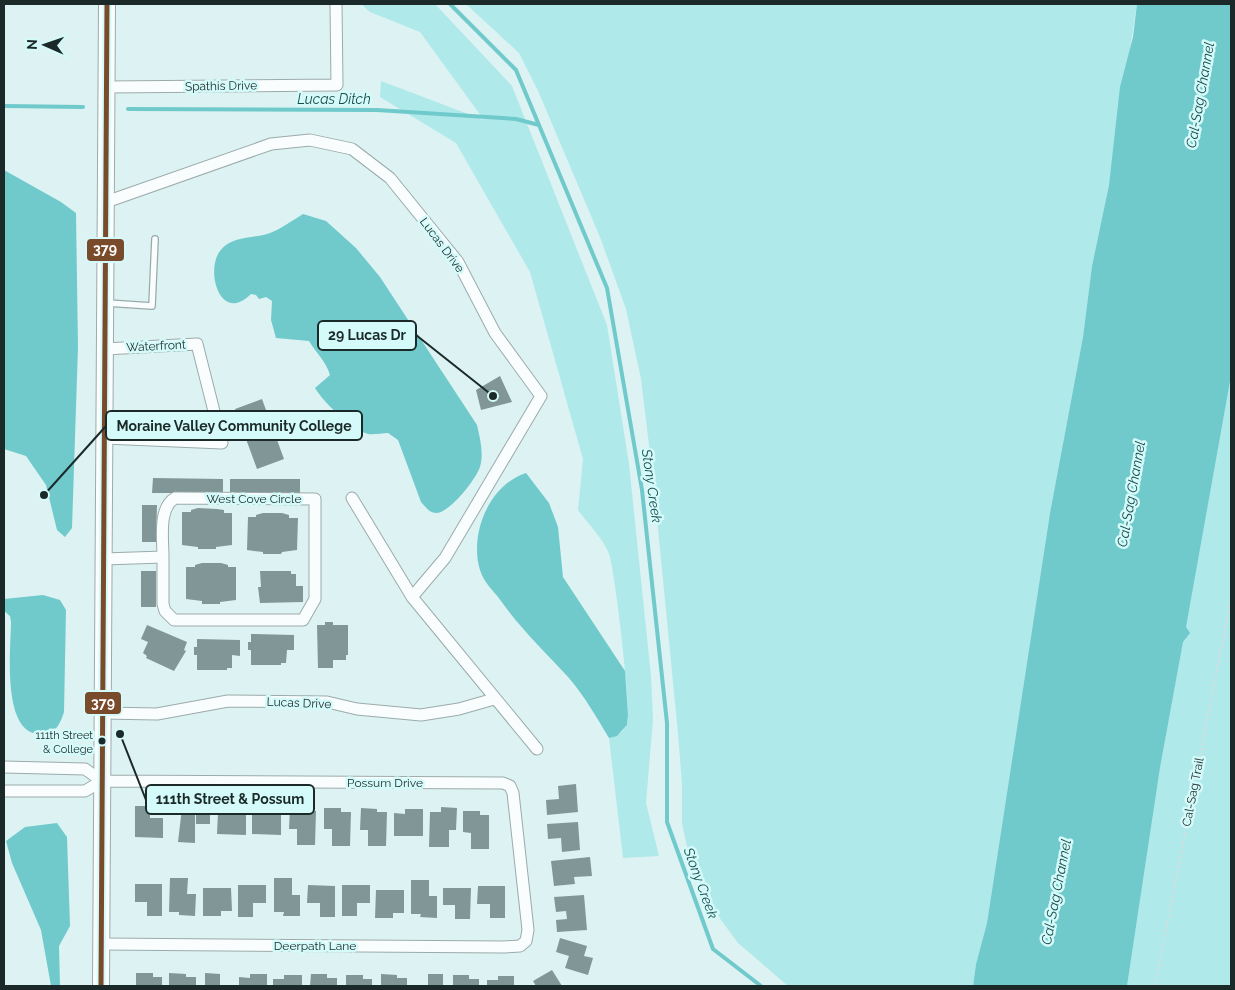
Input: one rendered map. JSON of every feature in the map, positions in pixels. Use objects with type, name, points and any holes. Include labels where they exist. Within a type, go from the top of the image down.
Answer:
[{"type":"main road","points":[[102,986],[106,4]]},
{"type":"street","name":"Spathis Drive","points":[[106,87],[337,85],[336,4]]},
{"type":"street","name":"Lucas Drive","points":[[106,202],[271,144],[310,140],[352,149],[390,178],[458,262],[495,333],[541,396],[445,558],[412,597]]},
{"type":"street","name":"Waterfront","points":[[104,438],[222,443],[197,344],[105,349]]},
{"type":"street","name":"West Cove Circle","points":[[175,498],[315,499],[315,598],[304,620],[174,620],[168,615],[163,604],[163,557],[164,515],[166,507],[175,498]]},
{"type":"street","points":[[352,498],[412,597],[537,749]]},
{"type":"street","points":[[104,559],[163,557]]},
{"type":"street","name":"Lucas Drive","points":[[103,712],[157,714],[228,701],[317,702],[421,715],[459,709],[494,699]]},
{"type":"street","points":[[4,768],[85,769],[102,781],[85,791],[4,791]]},
{"type":"street","name":"Possum Drive","points":[[102,781],[503,783],[510,786],[515,804],[528,920],[526,941]]},
{"type":"street","name":"Deerpath Lane","points":[[102,944],[504,947],[520,946],[526,941]]},
{"type":"lane","points":[[105,303],[152,306],[155,239]]},
{"type":"path","name":"Cal-Sag Trail","points":[[1155,986],[1231,598]]},
{"type":"shaded area","points":[[361,4],[435,4],[512,86],[607,325],[629,464],[651,676],[653,719],[646,803],[659,856],[623,858],[609,738],[624,730],[627,725],[628,715],[622,641],[612,566],[607,549],[600,537],[578,510],[583,459],[530,272],[456,143],[380,97],[381,81],[484,120],[420,32],[370,12]]},
{"type":"shaded area","points":[[466,4],[1137,4],[1109,185],[1092,266],[1083,337],[1050,513],[987,923],[976,964],[973,986],[788,986],[738,943],[721,920],[691,864],[682,824],[682,784],[678,733],[653,478],[641,379],[626,309],[600,237],[539,93],[519,53]]},
{"type":"shaded area","points":[[1231,376],[1231,986],[1127,986],[1160,768]]},
{"type":"water","name":"Cal-Sag Channel","points":[[1137,4],[1231,4],[1231,376],[1186,627],[1190,633],[1183,642],[1160,768],[1127,986],[973,986],[976,964],[987,923],[1050,513],[1083,337],[1092,266],[1109,185],[1120,87],[1133,37]]},
{"type":"water","points":[[4,170],[61,202],[76,213],[78,347],[72,528],[65,537],[57,530],[46,485],[26,456],[4,449]]},
{"type":"water","points":[[303,214],[326,221],[356,248],[380,277],[477,425],[482,451],[478,472],[455,502],[442,512],[431,512],[421,502],[398,440],[388,433],[368,434],[354,427],[338,415],[319,394],[315,388],[330,375],[326,365],[309,341],[276,338],[271,320],[272,301],[266,297],[259,299],[256,295],[251,294],[240,302],[231,303],[224,299],[218,291],[214,270],[220,251],[225,246],[237,240],[270,233]]},
{"type":"water","points":[[526,473],[549,503],[558,527],[563,577],[625,671],[627,725],[617,736],[609,738],[575,685],[517,621],[487,583],[480,570],[477,556],[477,541],[485,512],[492,499],[502,488],[513,479]]},
{"type":"water","points":[[43,595],[60,600],[66,610],[64,712],[60,723],[55,729],[45,734],[31,732],[21,723],[14,708],[10,671],[11,622],[10,616],[4,611],[4,599]]},
{"type":"water","points":[[57,823],[67,837],[70,926],[59,946],[60,986],[51,986],[41,930],[12,863],[6,841],[25,827]]},
{"type":"building","points":[[500,376],[512,402],[481,410],[476,390]]},
{"type":"building","points":[[262,399],[284,459],[257,469],[235,409]]},
{"type":"building","points":[[153,478],[223,479],[223,493],[152,493]]},
{"type":"building","points":[[230,479],[300,479],[300,494],[230,493]]},
{"type":"building","points":[[142,505],[157,505],[156,542],[142,542]]},
{"type":"building","points":[[198,508],[224,510],[224,513],[232,513],[232,545],[216,547],[216,549],[198,549],[198,547],[182,545],[182,512],[191,512],[191,510]]},
{"type":"building","points":[[282,513],[289,515],[289,518],[298,518],[297,550],[282,552],[281,554],[263,554],[263,552],[247,550],[248,517],[256,517],[256,515]]},
{"type":"building","points":[[221,563],[228,565],[228,567],[236,567],[236,600],[220,602],[220,604],[202,604],[202,601],[186,599],[186,567],[195,567],[195,565]]},
{"type":"building","points":[[141,571],[156,571],[156,607],[141,607]]},
{"type":"building","points":[[260,571],[291,571],[291,574],[296,574],[296,586],[303,586],[303,602],[260,603],[258,587],[261,587]]},
{"type":"building","points":[[325,622],[333,622],[333,625],[348,625],[348,655],[346,655],[346,660],[333,660],[333,668],[318,668],[317,625],[325,625]]},
{"type":"building","points":[[147,625],[187,642],[184,650],[186,651],[174,671],[146,658],[147,656],[143,653],[148,642],[141,639]]},
{"type":"building","points":[[251,634],[294,635],[294,650],[287,650],[286,663],[281,663],[281,665],[251,665],[251,650],[248,650],[248,642],[251,642]]},
{"type":"building","points":[[197,639],[240,640],[240,656],[232,655],[232,668],[227,668],[227,670],[197,670],[197,655],[194,655],[194,647],[197,647]]},
{"type":"building","points":[[576,784],[578,812],[547,815],[546,800],[559,799],[558,786]]},
{"type":"building","points":[[135,806],[150,806],[150,818],[163,818],[163,838],[135,837]]},
{"type":"building","points":[[290,807],[306,808],[306,811],[316,811],[315,845],[297,845],[297,829],[289,829]]},
{"type":"building","points":[[441,807],[457,808],[456,830],[449,830],[449,847],[429,847],[430,812],[441,812]]},
{"type":"building","points":[[182,808],[195,808],[195,843],[178,842]]},
{"type":"building","points":[[324,808],[341,808],[341,812],[351,812],[350,846],[332,846],[332,829],[324,829]]},
{"type":"building","points":[[361,808],[377,809],[377,812],[387,812],[386,846],[368,846],[368,830],[360,830]]},
{"type":"building","points":[[196,809],[210,809],[210,824],[196,824]]},
{"type":"building","points":[[229,809],[246,809],[246,835],[217,834],[218,812],[229,812]]},
{"type":"building","points":[[263,809],[281,809],[281,835],[252,834],[252,812],[264,812]]},
{"type":"building","points":[[405,809],[423,809],[423,836],[394,836],[394,813],[405,814]]},
{"type":"building","points":[[463,811],[480,811],[480,815],[489,815],[489,849],[471,849],[471,833],[463,832]]},
{"type":"building","points":[[578,822],[580,850],[562,852],[561,838],[548,839],[547,824]]},
{"type":"building","points":[[590,857],[592,876],[574,877],[575,884],[554,886],[551,861]]},
{"type":"building","points":[[170,878],[188,878],[187,894],[196,894],[195,916],[179,915],[179,912],[169,912]]},
{"type":"building","points":[[274,878],[292,878],[292,895],[300,895],[300,916],[283,916],[284,912],[274,912]]},
{"type":"building","points":[[411,880],[429,880],[429,896],[437,896],[437,918],[420,917],[421,914],[411,914]]},
{"type":"building","points":[[135,884],[162,884],[162,916],[147,916],[147,902],[135,902]]},
{"type":"building","points":[[238,885],[266,885],[266,903],[253,903],[253,917],[238,917]]},
{"type":"building","points":[[308,885],[335,886],[335,917],[320,917],[320,903],[307,903]]},
{"type":"building","points":[[342,885],[370,885],[370,903],[357,903],[357,916],[342,916]]},
{"type":"building","points":[[478,886],[505,886],[505,918],[490,918],[490,904],[477,904]]},
{"type":"building","points":[[203,888],[231,888],[232,911],[221,911],[221,916],[203,916]]},
{"type":"building","points":[[443,888],[471,888],[470,919],[455,919],[455,905],[443,905]]},
{"type":"building","points":[[376,890],[404,890],[404,913],[393,913],[393,918],[375,918]]},
{"type":"building","points":[[584,895],[587,930],[557,932],[556,920],[567,919],[566,911],[556,912],[554,897]]},
{"type":"building","points":[[560,938],[587,946],[584,956],[593,958],[588,975],[565,968],[569,956],[556,952]]},
{"type":"building","points":[[552,970],[562,986],[536,986],[533,981]]},
{"type":"building","points":[[136,973],[153,973],[153,977],[162,977],[162,986],[136,986]]},
{"type":"building","points":[[169,973],[186,974],[186,977],[196,977],[196,986],[169,986]]},
{"type":"building","points":[[205,973],[220,974],[220,986],[205,986]]},
{"type":"building","points":[[250,974],[267,974],[267,986],[239,986],[239,977],[250,978]]},
{"type":"building","points":[[311,974],[327,974],[327,978],[337,978],[337,986],[310,986]]},
{"type":"building","points":[[381,974],[397,975],[397,978],[407,978],[407,986],[381,986]]},
{"type":"building","points":[[428,974],[443,974],[443,986],[428,986]]},
{"type":"building","points":[[284,975],[302,975],[302,986],[273,986],[273,979],[284,979]]},
{"type":"building","points":[[346,975],[363,975],[363,979],[372,979],[372,986],[346,986]]},
{"type":"building","points":[[453,975],[469,975],[469,979],[479,979],[479,986],[453,986]]},
{"type":"building","points":[[498,976],[514,976],[514,986],[487,986],[487,980],[498,980]]},
{"type":"waterway","name":"Stony Creek","points":[[450,4],[516,70],[607,288],[642,490],[667,723],[667,822],[713,949],[761,986]]},
{"type":"waterway","name":"Lucas Ditch","points":[[4,106],[83,107]]},
{"type":"waterway","name":"Lucas Ditch","points":[[128,109],[377,110],[516,119],[539,125]]},
{"type":"transit line","name":"379","points":[[101,986],[107,4]]},
{"type":"place","name":"29 Lucas Dr","points":[[493,396]]},
{"type":"place","name":"Moraine Valley Community College","points":[[44,495]]},
{"type":"place","name":"111th Street & Possum","points":[[120,734]]},
{"type":"place","name":"111th Street & College","points":[[102,741]]}]
